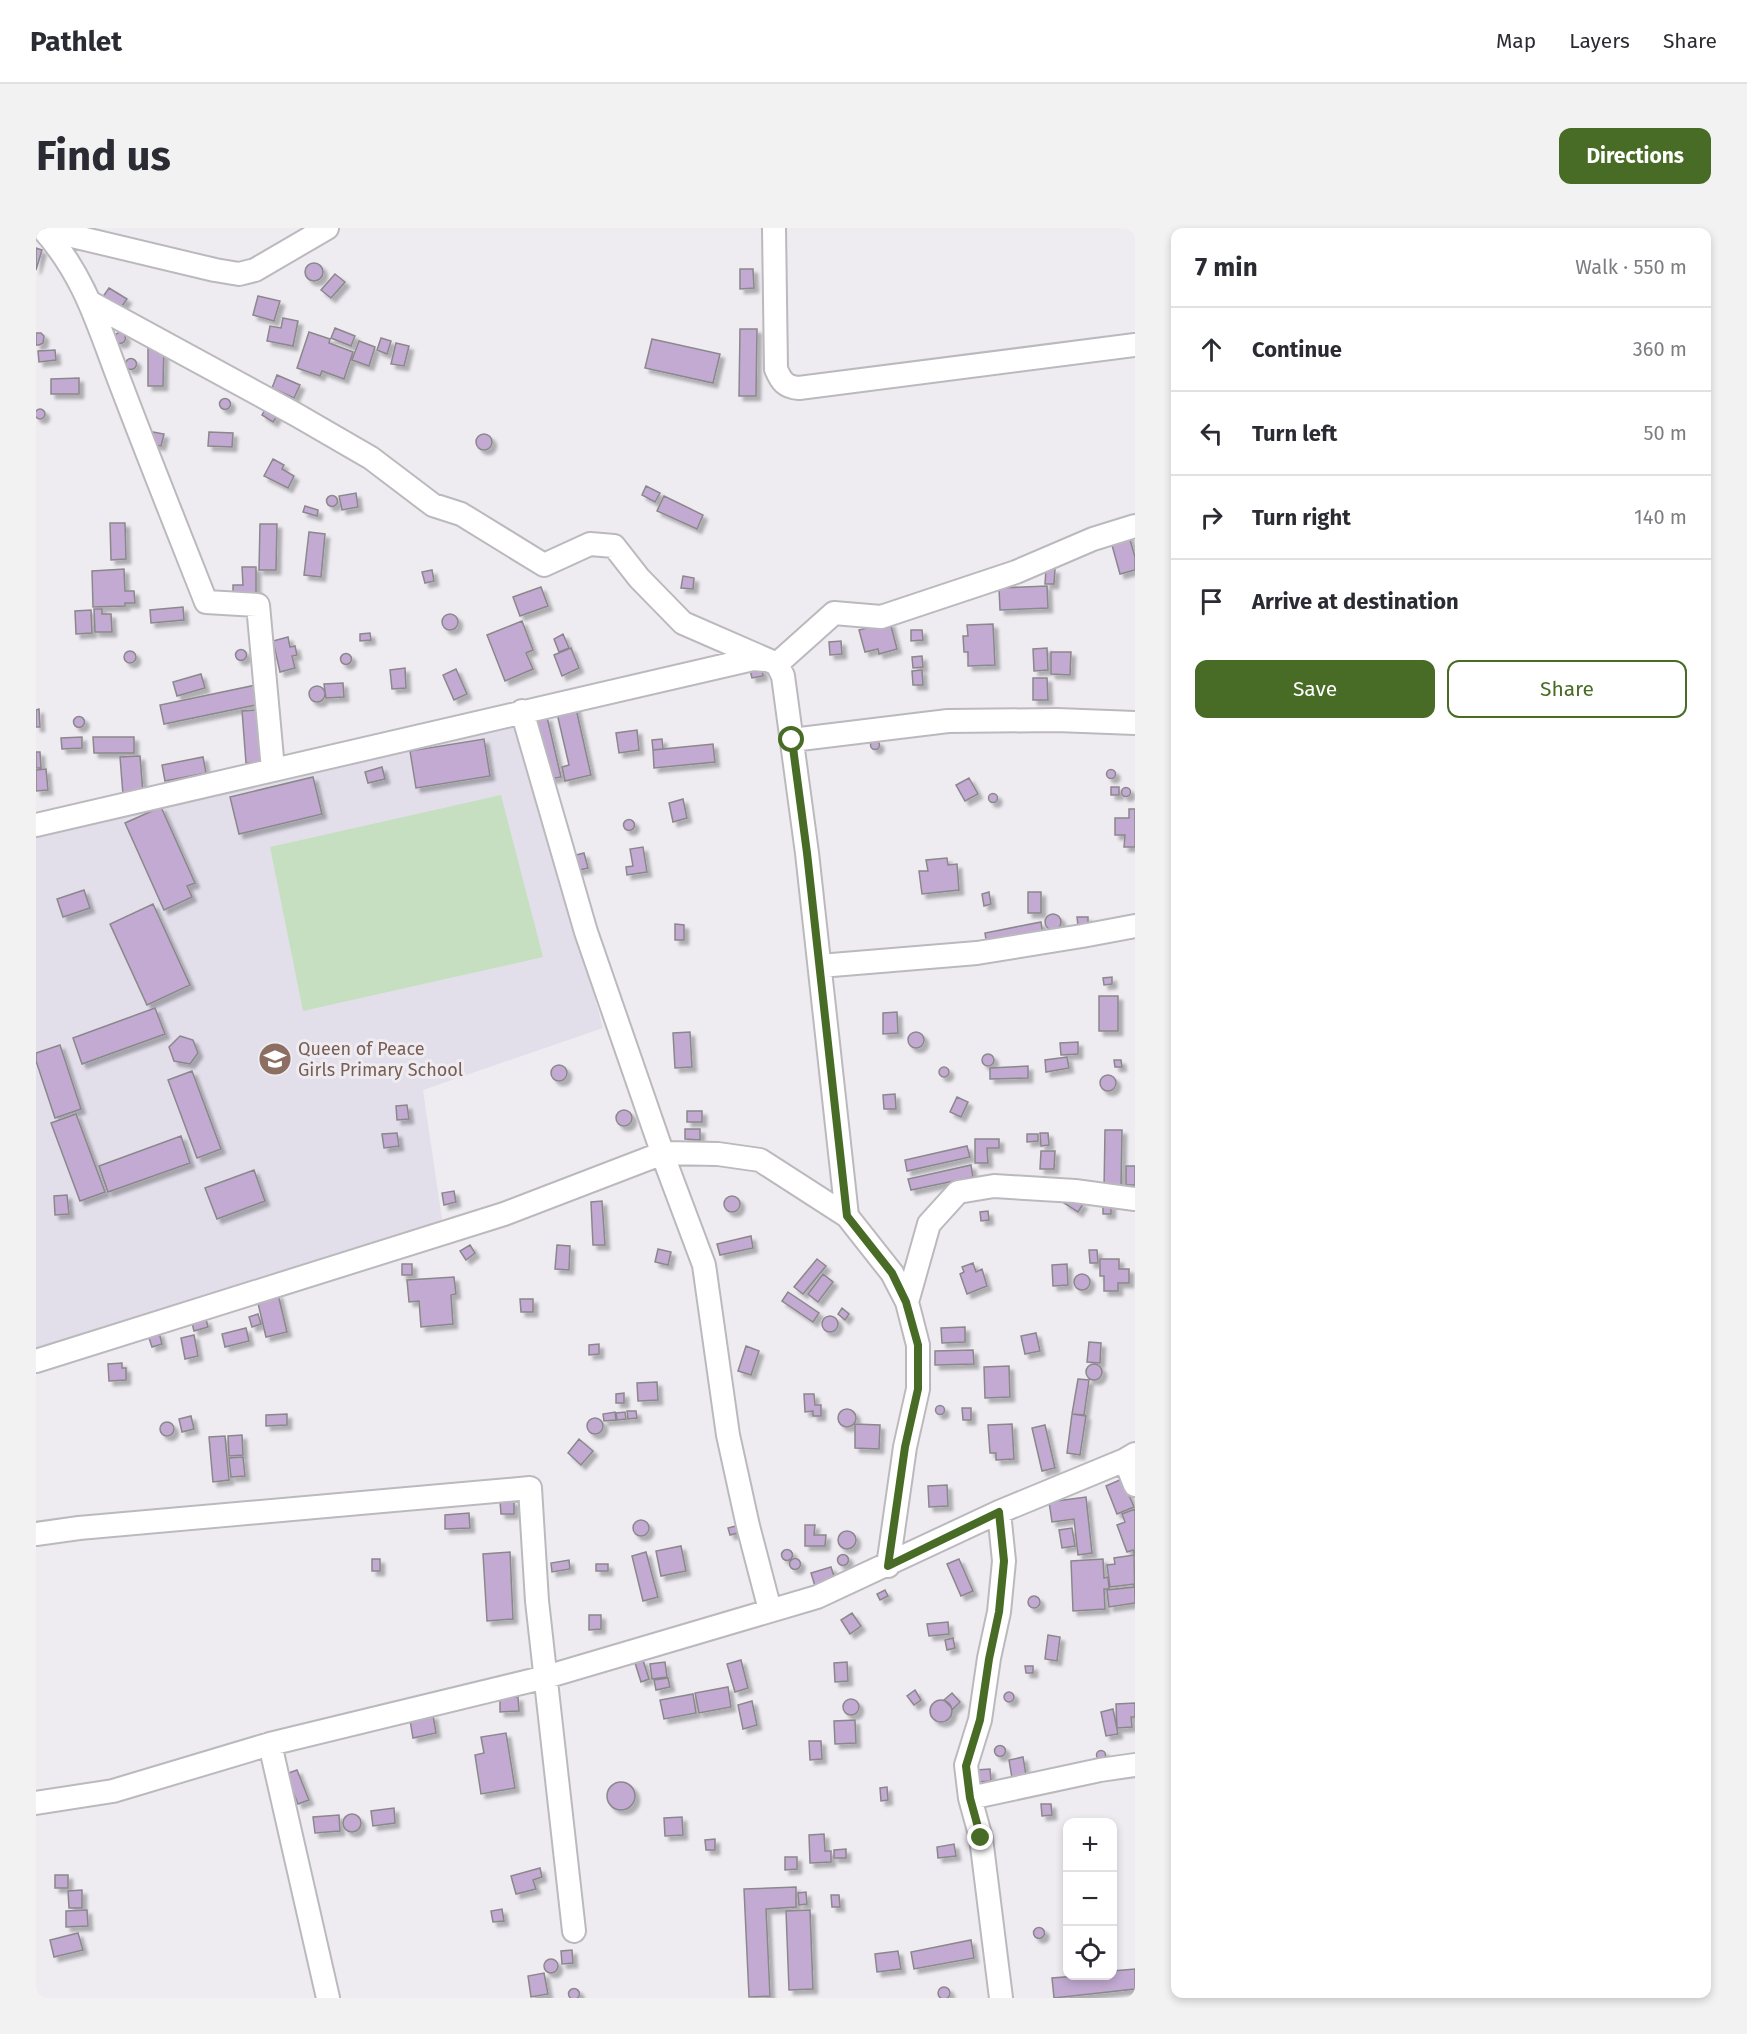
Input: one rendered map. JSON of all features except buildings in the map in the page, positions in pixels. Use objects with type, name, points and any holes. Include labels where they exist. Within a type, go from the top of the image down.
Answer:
[{"type":"street","points":[[42,228],[239,274],[264,267],[327,228]]},
{"type":"street","points":[[42,228],[73,268],[91,303],[206,602],[258,605],[273,770]]},
{"type":"street","points":[[774,228],[776,369],[781,381],[791,387],[799,388],[1135,345]]},
{"type":"street","points":[[91,303],[371,458],[433,505],[461,514],[544,566],[590,544],[614,546],[639,578],[683,623],[771,662],[783,676],[820,966],[847,1216]]},
{"type":"street","points":[[36,825],[753,659],[771,662],[834,613],[881,617],[1016,572],[1093,538],[1135,525]]},
{"type":"street","points":[[522,711],[586,932],[704,1265],[728,1435],[770,1610]]},
{"type":"street","points":[[792,740],[948,721],[1057,720],[1135,723]]},
{"type":"street","points":[[820,966],[977,953],[1135,926]]},
{"type":"street","points":[[36,1361],[504,1214],[663,1153],[718,1154],[760,1160],[847,1216],[892,1273],[906,1302],[918,1345],[918,1389],[905,1447],[888,1566]]},
{"type":"street","points":[[906,1302],[929,1224],[958,1192],[994,1186],[1075,1191],[1135,1199]]},
{"type":"street","points":[[36,1803],[113,1791],[270,1744],[546,1677],[818,1597],[999,1512],[1130,1457],[1135,1485]]},
{"type":"street","points":[[36,1534],[79,1528],[530,1488],[537,1601],[574,1931]]},
{"type":"street","points":[[999,1512],[1004,1561],[999,1612],[980,1720],[966,1766],[970,1798],[981,1838],[1000,1998]]},
{"type":"street","points":[[270,1744],[328,1998]]},
{"type":"street","points":[[970,1798],[1100,1770],[1135,1765]]},
{"type":"shaded area","name":"Queen of Peace Girls Primary School","points":[[520,722],[603,1028],[423,1090],[443,1226],[36,1354],[36,834]]},
{"type":"green space","points":[[501,795],[543,957],[303,1011],[270,847]]},
{"type":"place","name":"Queen of Peace Girls Primary School","points":[[275,1059]]},
{"type":"route","points":[[792,740],[807,853],[847,1216],[892,1273],[906,1302],[918,1345],[918,1389],[905,1447],[888,1566],[999,1512],[1004,1561],[999,1612],[980,1720],[966,1766],[970,1798],[981,1838]]}]
